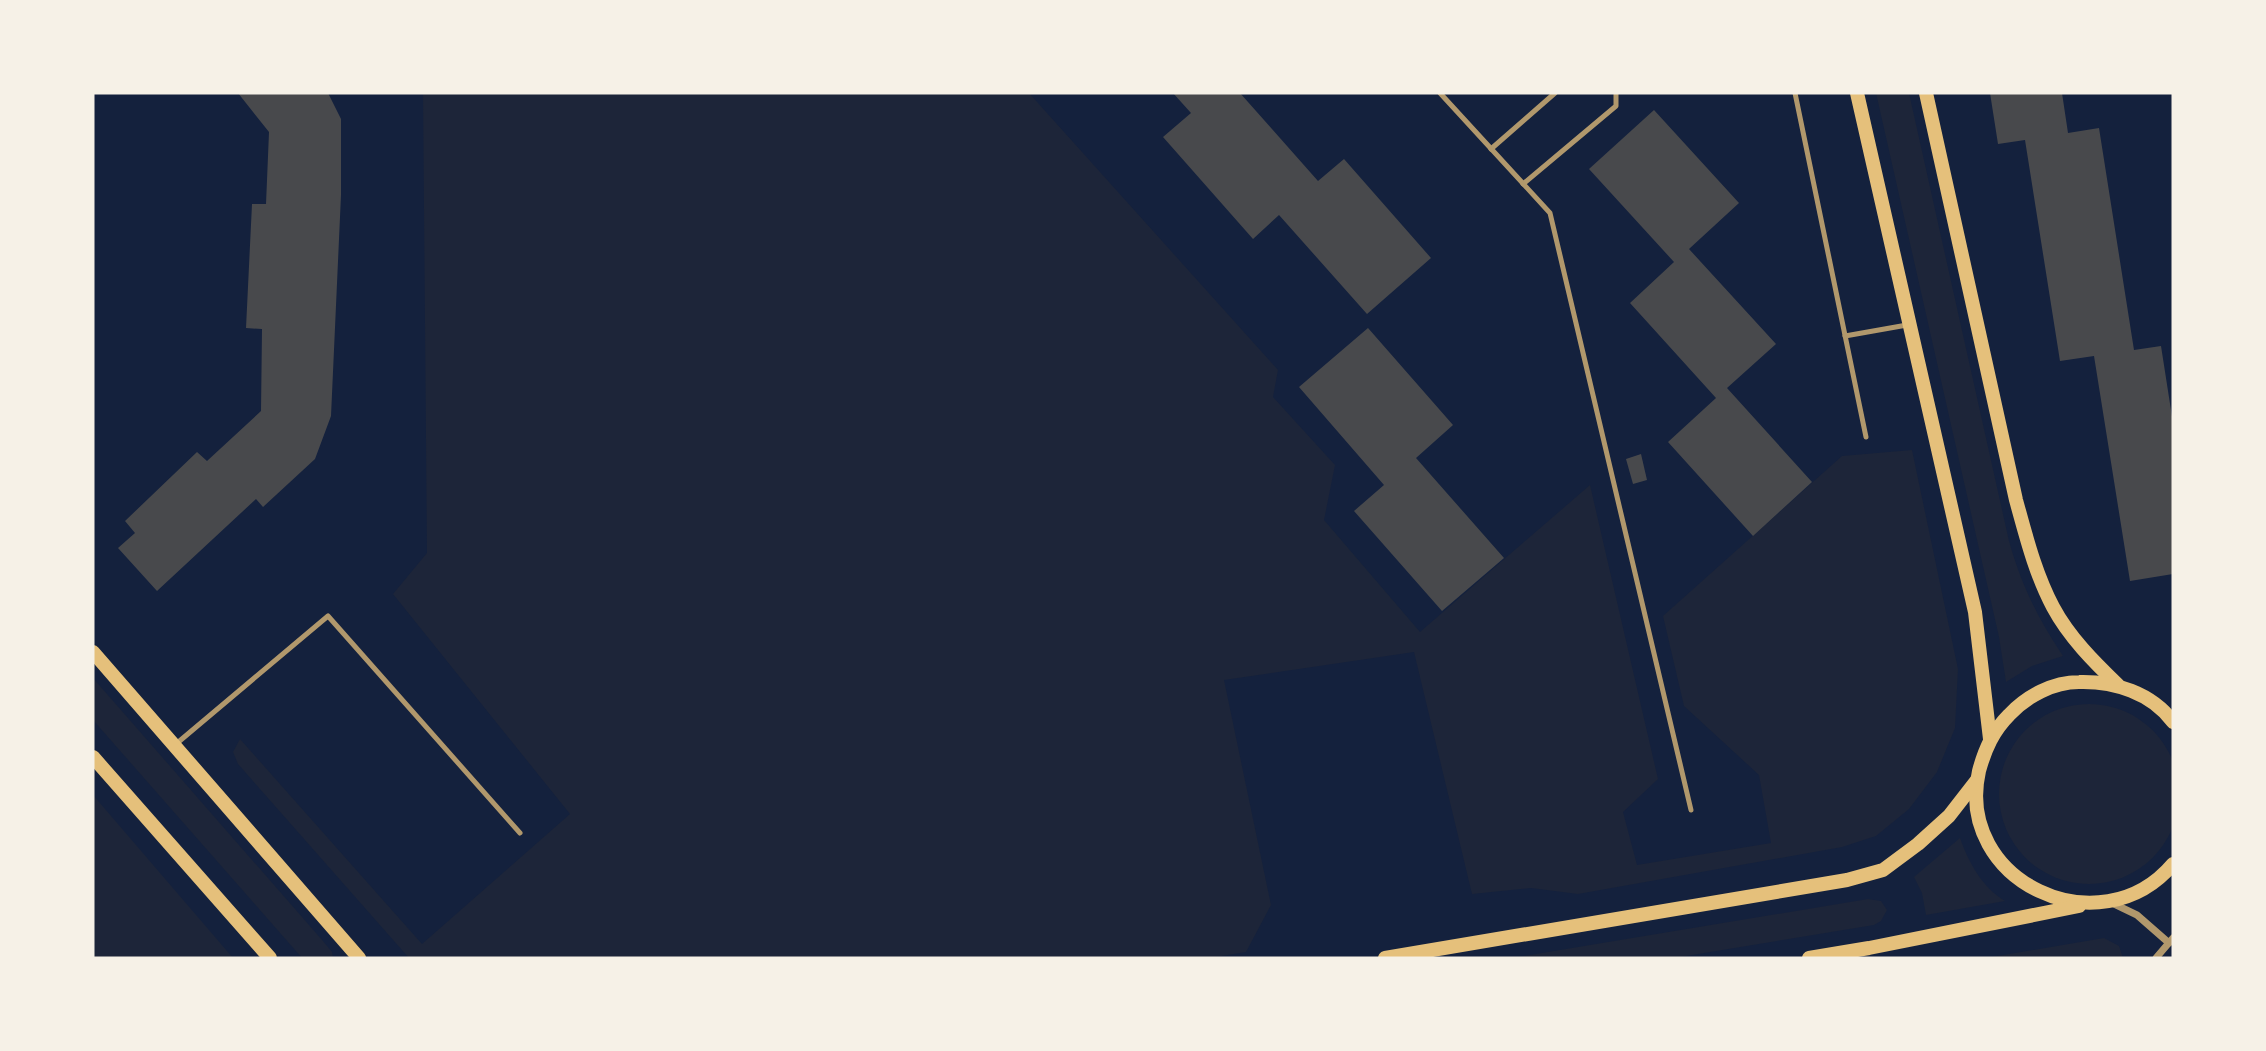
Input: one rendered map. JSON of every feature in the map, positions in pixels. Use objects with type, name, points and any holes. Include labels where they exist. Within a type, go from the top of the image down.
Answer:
[{"type":"main road","points":[[1857,93],[1975,612],[1990,739]]},
{"type":"main road","points":[[1926,93],[2016,500],[2032,558],[2053,607],[2074,638],[2118,685]]},
{"type":"main road","points":[[93,652],[359,958]]},
{"type":"main road","points":[[2088,903],[2065,901],[2022,882],[2005,866],[1992,847],[1982,825],[1977,802],[1977,780],[1983,754],[1990,739],[2002,721],[2017,706],[2054,686],[2075,682],[2118,685],[2155,704],[2173,722]]},
{"type":"main road","points":[[2155,704],[2173,706]]},
{"type":"main road","points":[[93,757],[270,958]]},
{"type":"main road","points":[[1385,958],[1847,880],[1883,870],[1949,816],[1977,780]]},
{"type":"main road","points":[[2156,880],[2173,864]]},
{"type":"main road","points":[[1809,958],[2088,903],[2110,901],[2127,897],[2156,880],[2173,874]]},
{"type":"street","points":[[2110,901],[2137,915],[2171,941],[2156,958]]},
{"type":"lane","points":[[1440,93],[1550,213],[1691,810]]},
{"type":"lane","points":[[1491,149],[1555,93]]},
{"type":"lane","points":[[1522,184],[1616,106],[1616,93]]},
{"type":"lane","points":[[1795,93],[1866,437]]},
{"type":"lane","points":[[1845,336],[1909,324]]},
{"type":"lane","points":[[174,746],[328,616],[520,833]]},
{"type":"shaded area","points":[[423,93],[1029,93],[1278,370],[1273,397],[1335,465],[1324,520],[1420,632],[1590,485],[1658,779],[1623,812],[1637,865],[1771,843],[1759,775],[1684,706],[1663,616],[1842,456],[1912,450],[1958,669],[1955,728],[1937,772],[1909,809],[1876,836],[1842,847],[1578,894],[1531,888],[1472,894],[1414,652],[1224,680],[1271,905],[1246,952],[1210,958],[409,958],[238,764],[233,752],[240,739],[422,944],[570,814],[393,594],[427,553]]},
{"type":"shaded area","points":[[1876,93],[1909,93],[2009,541],[2031,601],[2063,656],[2032,666],[2006,682],[1999,637]]},
{"type":"shaded area","points":[[93,678],[323,941],[332,952],[333,958],[302,958],[93,720]]},
{"type":"shaded area","points":[[2089,704],[2123,711],[2152,731],[2172,760],[2179,794],[2172,828],[2152,857],[2123,877],[2089,884],[2055,877],[2026,857],[2006,828],[1999,794],[2006,760],[2026,731],[2055,711]]},
{"type":"shaded area","points":[[93,795],[233,958],[93,958]]},
{"type":"shaded area","points":[[1960,838],[1977,874],[2005,901],[1926,915],[1922,893],[1914,877]]},
{"type":"shaded area","points":[[1868,899],[1881,901],[1887,910],[1881,921],[1874,925],[1674,958],[1512,958]]},
{"type":"shaded area","points":[[2104,938],[2119,946],[2123,958],[1986,958]]},
{"type":"building","points":[[238,93],[328,93],[341,119],[341,195],[331,416],[315,459],[263,507],[256,499],[157,591],[118,548],[135,533],[125,521],[197,452],[207,461],[261,411],[262,329],[246,328],[252,204],[266,204],[269,132]]},
{"type":"building","points":[[1173,93],[1240,93],[1318,181],[1344,159],[1431,258],[1367,314],[1279,215],[1253,239],[1163,137],[1191,113]]},
{"type":"building","points":[[1990,93],[2062,93],[2068,133],[2099,128],[2134,350],[2161,346],[2173,423],[2173,574],[2130,581],[2094,356],[2060,361],[2025,140],[1998,144]]},
{"type":"building","points":[[1654,110],[1739,203],[1689,249],[1776,344],[1727,388],[1812,482],[1753,536],[1668,442],[1716,398],[1630,303],[1674,262],[1589,169]]},
{"type":"building","points":[[1368,328],[1453,425],[1416,458],[1504,558],[1442,611],[1354,511],[1384,485],[1299,387]]},
{"type":"building","points":[[1641,454],[1647,480],[1633,484],[1626,459]]}]
